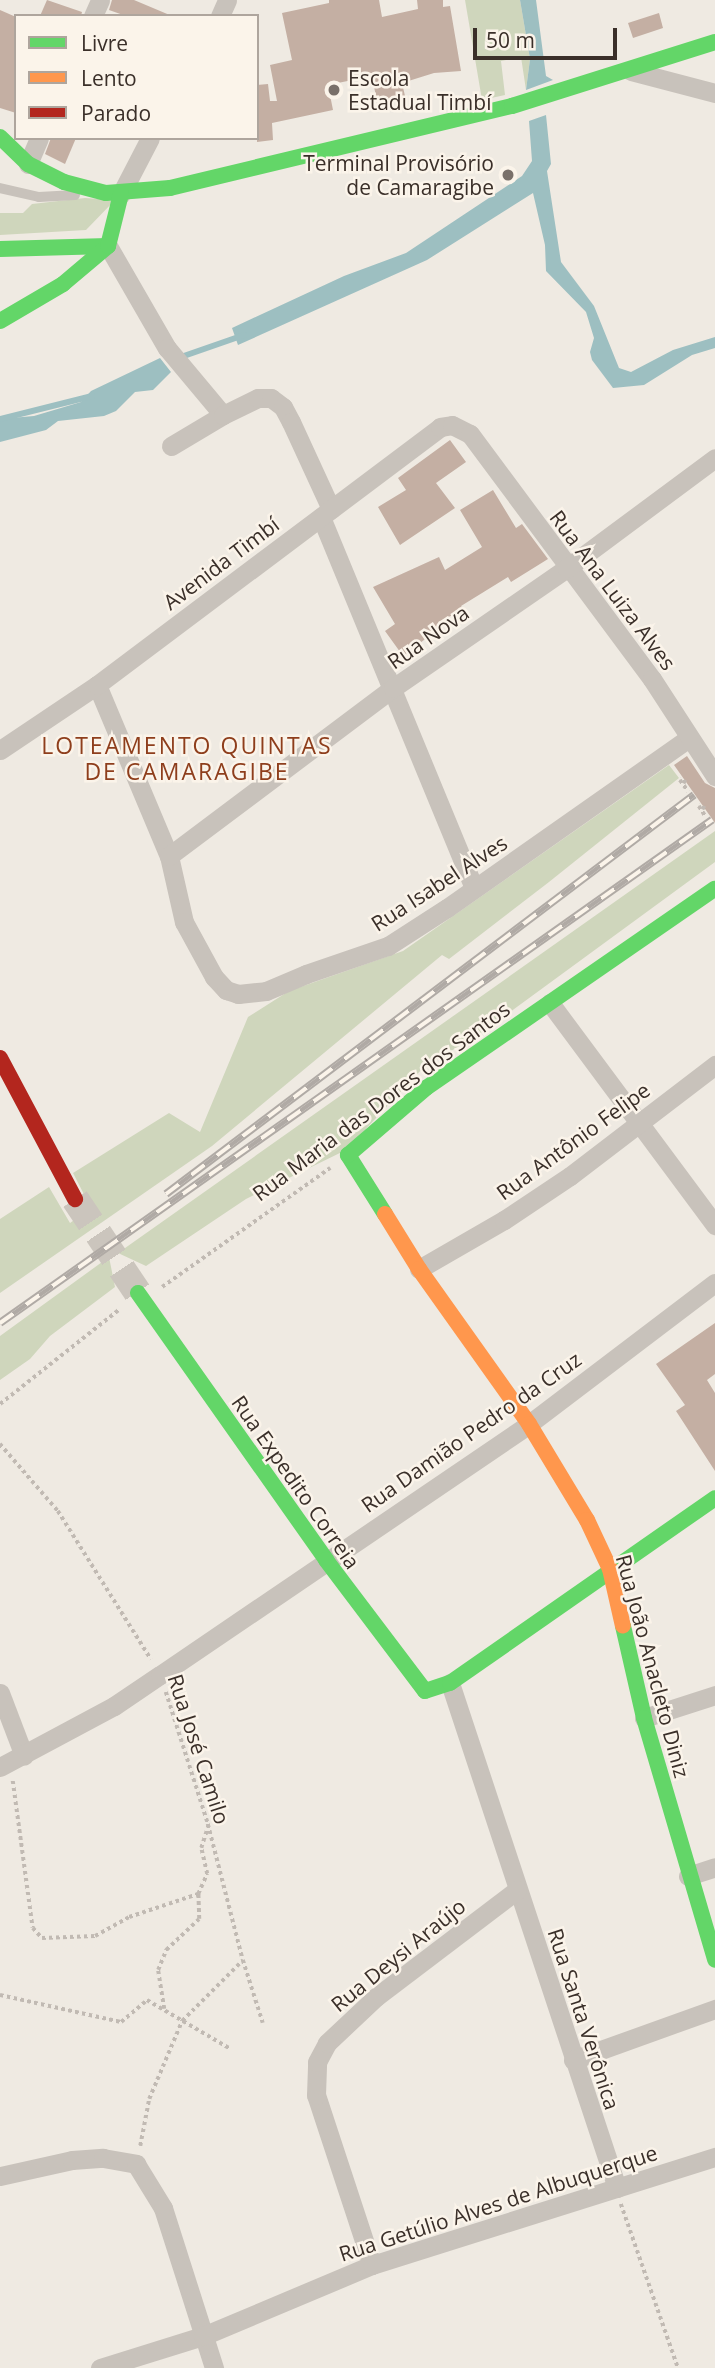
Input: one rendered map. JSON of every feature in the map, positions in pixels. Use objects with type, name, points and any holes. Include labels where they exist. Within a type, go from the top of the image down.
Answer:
[{"type":"street","points":[[0,137],[28,164],[64,182],[121,194],[170,188],[512,106],[631,71],[715,42]]},
{"type":"street","points":[[631,71],[715,93]]},
{"type":"street","points":[[28,164],[38,140]]},
{"type":"street","points":[[0,321],[63,284],[108,246],[121,194],[149,140]]},
{"type":"street","points":[[0,249],[108,246]]},
{"type":"street","points":[[108,246],[167,348],[223,415]]},
{"type":"street","points":[[171,446],[258,398],[271,398],[283,407],[474,888]]},
{"type":"street","name":"Avenida Timbí","points":[[0,750],[97,685],[440,427],[461,427],[470,434]]},
{"type":"street","name":"Rua Ana Luiza Alves","points":[[470,434],[652,679],[715,776]]},
{"type":"street","name":"Rua Nova","points":[[169,856],[393,688],[567,568],[715,458]]},
{"type":"street","name":"Rua Isabel Alves","points":[[97,685],[169,856],[184,922],[200,954],[226,990],[238,994],[267,991],[306,974],[388,946],[689,738]]},
{"type":"street","name":"Rua Maria das Dores dos Santos","points":[[348,1155],[426,1088],[715,888]]},
{"type":"street","points":[[550,1003],[715,1225]]},
{"type":"street","points":[[0,1058],[75,1199]]},
{"type":"street","name":"Rua Antônio Felipe","points":[[419,1269],[537,1199],[637,1121],[715,1065]]},
{"type":"street","name":"Rua João Anacleto Diniz","points":[[348,1155],[419,1269],[529,1424],[587,1520],[610,1569],[644,1718],[688,1876],[715,1960]]},
{"type":"street","name":"Rua Damião Pedro da Cruz","points":[[12,1762],[114,1706],[529,1424],[715,1283]]},
{"type":"street","name":"Rua Expedito Correia","points":[[140,1297],[326,1560],[425,1691],[450,1683]]},
{"type":"street","points":[[450,1683],[715,1498]]},
{"type":"street","name":"Rua Santa Verônica","points":[[450,1683],[617,2188]]},
{"type":"street","points":[[0,1693],[12,1762]]},
{"type":"street","points":[[644,1718],[715,1695]]},
{"type":"street","points":[[688,1876],[715,1867]]},
{"type":"street","name":"Rua Deysi Araújo","points":[[372,2265],[316,2095],[317,2062],[327,2043],[376,1997],[517,1890]]},
{"type":"street","points":[[573,2060],[715,2009]]},
{"type":"street","name":"Rua Getúlio Alves de Albuquerque","points":[[100,2368],[203,2336],[372,2265],[715,2157]]},
{"type":"street","points":[[0,2176],[72,2161],[103,2158],[136,2164],[163,2208],[214,2368]]},
{"type":"lane","points":[[0,188],[39,197],[97,191]]},
{"type":"path","points":[[686,783],[680,780],[688,791]]},
{"type":"path","points":[[705,809],[699,806],[706,817]]},
{"type":"path","name":"Rua Maria das Dores dos Santos","points":[[0,1404],[140,1297],[348,1155]]},
{"type":"path","name":"Rua José Camilo","points":[[0,1444],[58,1511],[160,1675],[208,1824],[243,1960],[263,2023]]},
{"type":"path","points":[[12,1762],[33,1928],[42,1938],[95,1936],[129,1917],[198,1894]]},
{"type":"path","points":[[164,2010],[158,1970],[166,1950],[198,1919],[198,1894],[207,1874],[201,1848],[208,1824]]},
{"type":"path","points":[[136,2164],[149,2099],[182,2021],[243,1960]]},
{"type":"path","points":[[0,1995],[121,2022],[147,2000],[231,2049]]},
{"type":"path","points":[[617,2188],[678,2368]]},
{"type":"green space","points":[[465,0],[520,0],[530,59],[526,90],[521,57],[501,61],[505,95],[482,100]]},
{"type":"green space","points":[[85,198],[115,200],[86,230],[0,235],[0,213],[23,213],[32,204]]},
{"type":"green space","points":[[669,765],[679,778],[549,882],[449,959],[442,955],[212,1146],[0,1293],[0,1219],[49,1187],[70,1223],[91,1208],[73,1173],[169,1113],[200,1132],[248,1017],[289,991],[403,951]]},
{"type":"green space","points":[[715,831],[715,862],[484,1031],[423,1068],[346,1150],[246,1199],[146,1266],[118,1253]]},
{"type":"green space","points":[[109,1257],[115,1287],[50,1336],[30,1359],[0,1380],[0,1336]]},
{"type":"water","points":[[520,0],[536,0],[546,76],[553,80],[526,90],[530,59]]},
{"type":"water","points":[[546,115],[551,164],[547,171],[561,262],[594,306],[619,368],[631,372],[673,350],[715,337],[715,348],[692,355],[644,385],[613,388],[592,360],[590,352],[594,338],[586,312],[546,271],[545,245],[533,193],[427,260],[238,345],[232,328],[344,276],[406,253],[522,176],[532,161],[529,121]]},
{"type":"water","points":[[160,358],[171,372],[153,390],[135,392],[116,411],[104,416],[58,421],[46,430],[0,442],[0,419],[34,416],[81,402],[91,391]]},
{"type":"building","points":[[47,0],[82,12],[82,14],[41,14]]},
{"type":"building","points":[[112,0],[134,0],[167,14],[120,14],[109,10]]},
{"type":"building","name":"Escola Estadual Timbí","points":[[329,0],[379,0],[382,17],[418,9],[417,0],[443,0],[443,7],[450,6],[461,71],[434,73],[402,83],[405,96],[377,102],[372,76],[328,85],[333,110],[272,123],[273,140],[257,142],[259,85],[268,84],[270,101],[277,101],[270,65],[292,60],[282,13],[329,3]]},
{"type":"building","points":[[0,10],[14,16],[14,112],[0,108]]},
{"type":"building","points":[[659,13],[663,28],[633,38],[628,23]]},
{"type":"building","points":[[50,140],[75,140],[65,164],[45,154]]},
{"type":"building","points":[[450,440],[466,462],[436,483],[455,508],[400,545],[378,507],[406,490],[398,478]]},
{"type":"building","points":[[493,490],[516,528],[522,524],[548,559],[511,582],[508,577],[461,606],[463,610],[438,622],[441,627],[403,656],[385,631],[395,624],[373,587],[439,557],[445,570],[482,547],[460,510]]},
{"type":"building","points":[[687,756],[705,783],[715,788],[715,823],[674,765]]},
{"type":"building","points":[[715,1323],[715,1374],[707,1380],[715,1393],[715,1471],[676,1411],[685,1405],[656,1364]]},
{"type":"waterway","points":[[178,358],[244,335]]},
{"type":"waterway","points":[[0,419],[92,396]]},
{"type":"tunnel","points":[[75,1199],[138,1293]]},
{"type":"railway","points":[[166,1194],[694,795]]},
{"type":"railway","points":[[0,1323],[712,820]]},
{"type":"traffic: fast","points":[[0,137],[28,164],[64,182],[106,193],[170,188],[512,106],[715,42]]},
{"type":"traffic: fast","points":[[0,321],[63,284],[108,246],[121,194]]},
{"type":"traffic: fast","points":[[0,249],[108,246]]},
{"type":"traffic: fast","points":[[385,1214],[348,1155],[426,1088],[715,889]]},
{"type":"traffic: fast","points":[[138,1293],[326,1560],[425,1691],[450,1683],[715,1498]]},
{"type":"traffic: fast","points":[[623,1626],[644,1718],[715,1960]]},
{"type":"traffic: slow","points":[[385,1214],[419,1269],[529,1424],[587,1520],[610,1569],[623,1626]]},
{"type":"traffic: jam","points":[[0,1058],[75,1199]]},
{"type":"place","name":"Escola Estadual Timbí","points":[[334,90]]},
{"type":"place","name":"Terminal Provisório de Camaragibe","points":[[508,175]]},
{"type":"district","name":"LOTEAMENTO QUINTAS DE CAMARAGIBE","points":[[187,758]]}]
